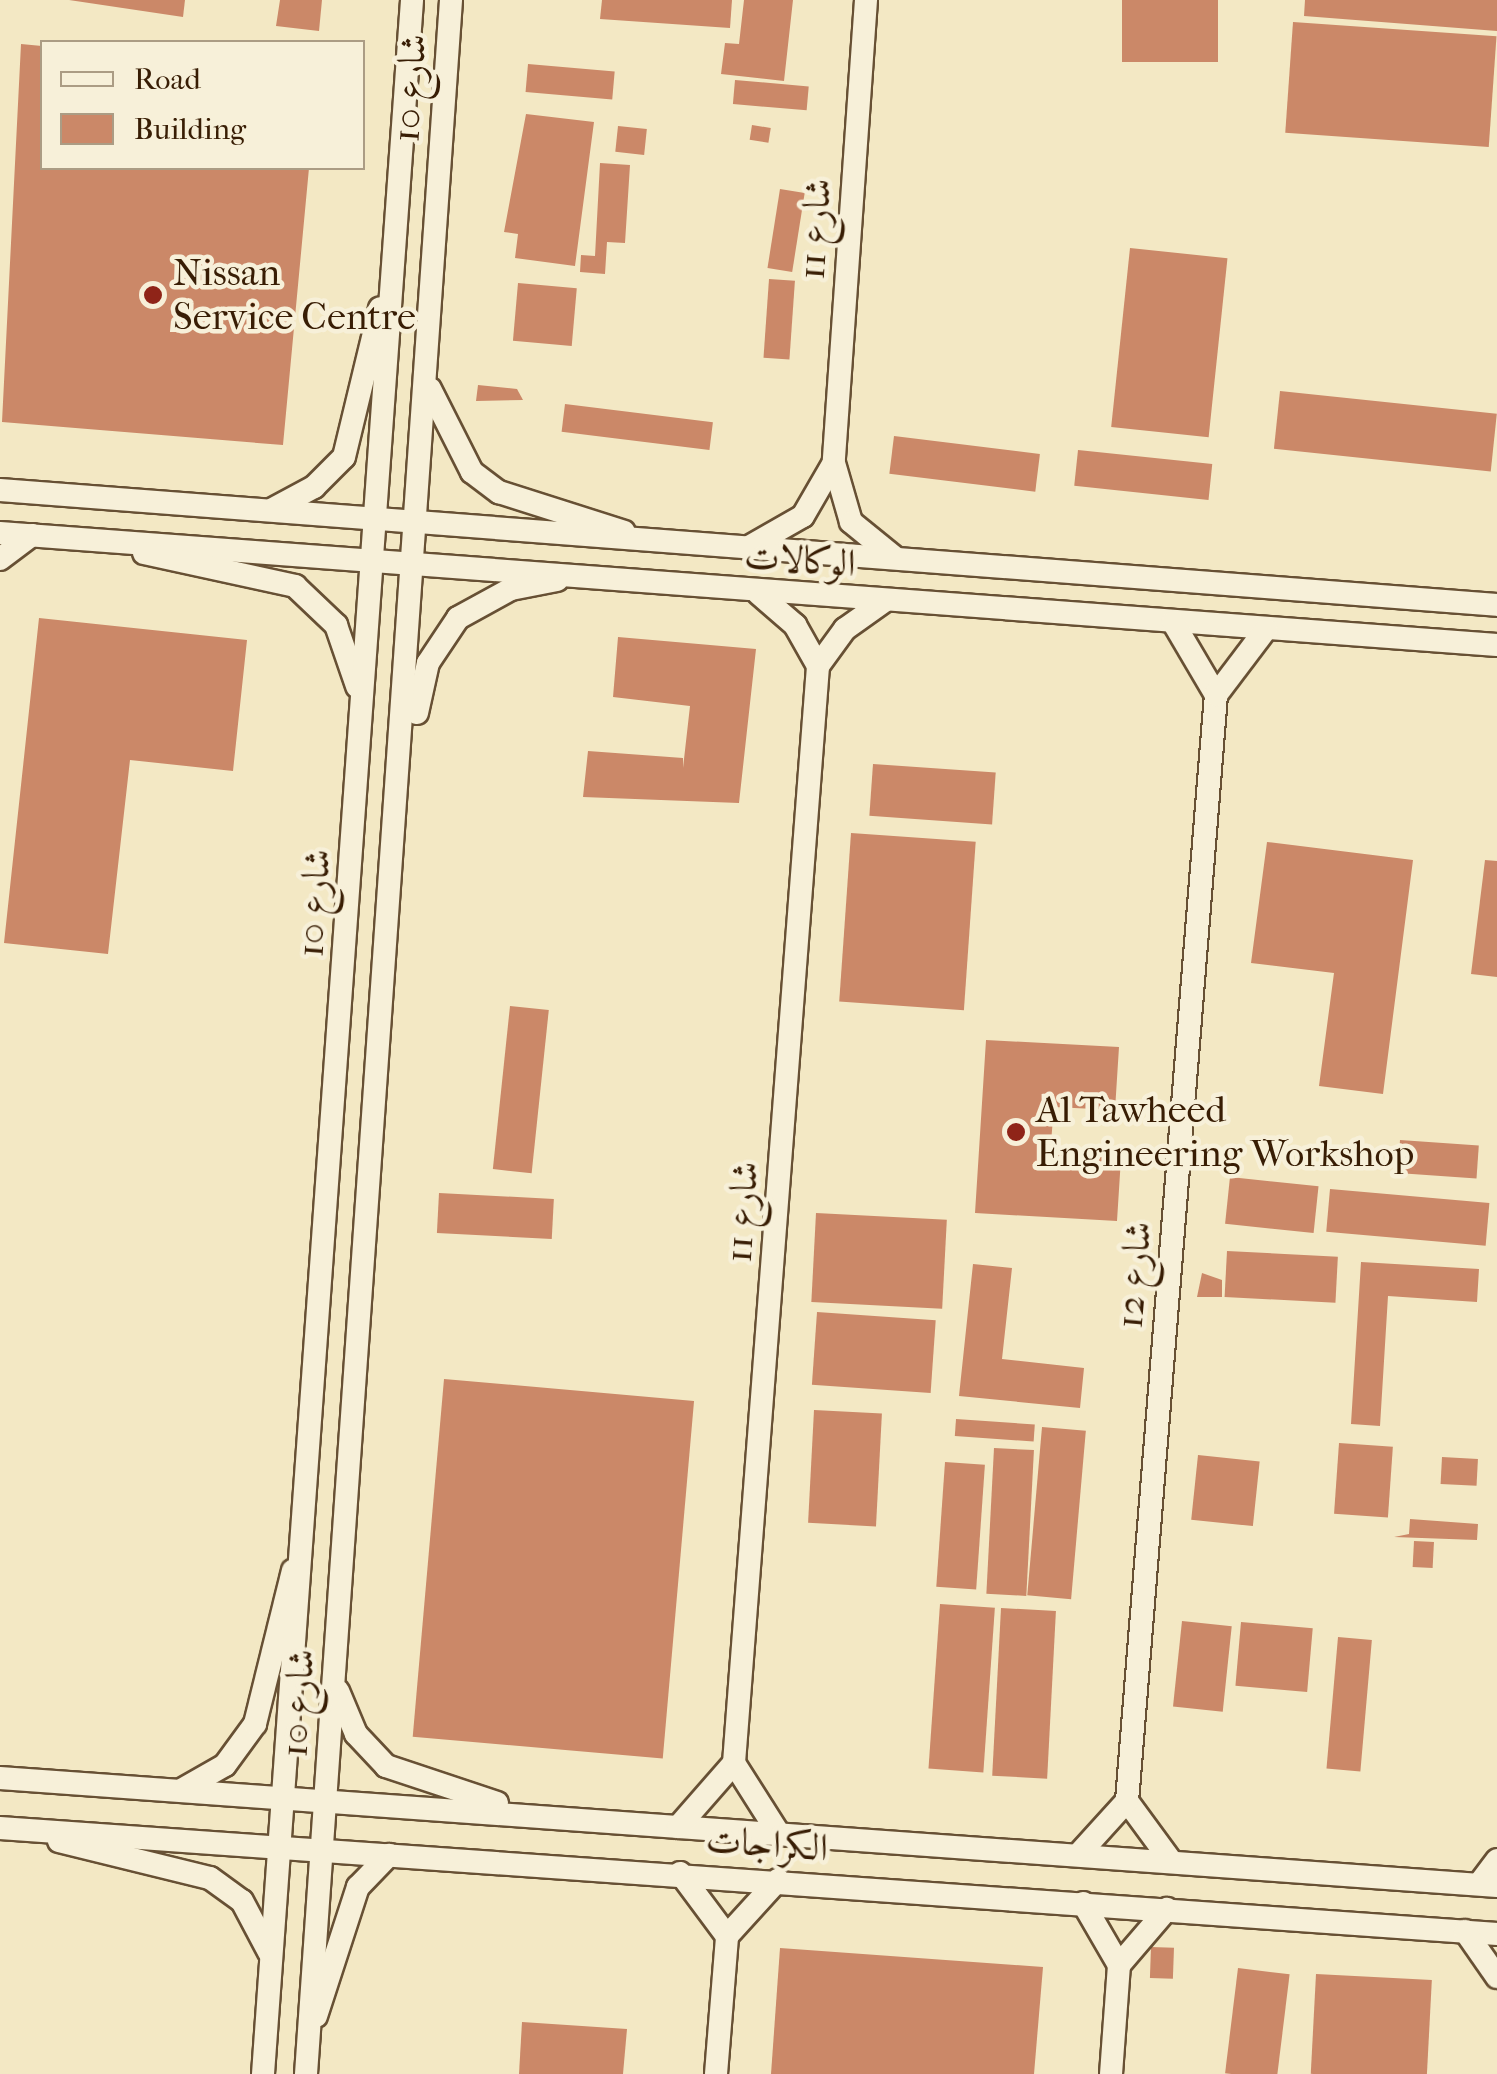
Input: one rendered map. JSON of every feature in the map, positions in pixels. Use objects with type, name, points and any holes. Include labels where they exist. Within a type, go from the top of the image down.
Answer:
[{"type":"street","name":"شارع 10","points":[[263,2074],[379,519],[412,0]]},
{"type":"street","name":"شارع 10","points":[[306,2074],[402,779],[451,0]]},
{"type":"street","name":"شارع 11","points":[[866,0],[834,463],[851,522],[897,559]]},
{"type":"street","name":"شارع 10","points":[[269,510],[314,488],[344,457],[394,257]]},
{"type":"street","name":"الوكالات","points":[[426,380],[456,448],[499,492],[651,542]]},
{"type":"street","name":"شارع 11","points":[[739,551],[803,516],[834,463]]},
{"type":"street","name":"الوكالات","points":[[0,490],[739,551],[897,559],[1497,605]]},
{"type":"street","name":"الوكالات","points":[[0,533],[416,560],[759,594],[1497,645]]},
{"type":"street","points":[[0,559],[32,535]]},
{"type":"street","name":"الوكالات","points":[[99,540],[271,576],[314,598],[350,651],[363,719]]},
{"type":"street","name":"شارع 10","points":[[402,779],[428,662],[450,628],[510,588],[584,575]]},
{"type":"street","points":[[759,594],[795,625],[818,666],[845,629],[886,600]]},
{"type":"street","points":[[1174,622],[1216,695],[1266,629]]},
{"type":"street","name":"شارع 11","points":[[734,1763],[818,666]]},
{"type":"street","name":"شارع 12","points":[[1128,1801],[1216,695]]},
{"type":"street","name":"شارع 10","points":[[177,1791],[225,1766],[254,1724],[272,1629],[301,1554]]},
{"type":"street","name":"الكراجات","points":[[334,1677],[356,1734],[386,1766],[518,1812]]},
{"type":"street","points":[[678,1827],[734,1763],[779,1834]]},
{"type":"street","name":"الكراجات","points":[[0,1778],[518,1812],[1488,1885]]},
{"type":"street","points":[[1078,1855],[1128,1801],[1171,1861]]},
{"type":"street","name":"الكراجات","points":[[0,1828],[680,1873],[1497,1934]]},
{"type":"street","name":"الكراجات","points":[[32,1831],[210,1878],[242,1902],[271,1957]]},
{"type":"street","name":"شارع 10","points":[[309,2034],[358,1887],[389,1856]]},
{"type":"street","points":[[1488,1885],[1497,1860]]},
{"type":"street","points":[[680,1873],[727,1936]]},
{"type":"street","points":[[716,2074],[727,1936],[778,1880]]},
{"type":"street","points":[[1083,1902],[1118,1965],[1110,2074]]},
{"type":"street","points":[[1118,1965],[1167,1909]]},
{"type":"street","points":[[1465,1931],[1497,1977]]},
{"type":"building","points":[[69,0],[185,0],[183,17]]},
{"type":"building","points":[[280,0],[322,0],[319,31],[276,26]]},
{"type":"building","points":[[602,0],[732,0],[730,28],[600,19]]},
{"type":"building","points":[[744,0],[793,0],[784,81],[721,74],[725,43],[739,44]]},
{"type":"building","points":[[1122,0],[1218,0],[1218,62],[1122,62]]},
{"type":"building","points":[[1305,0],[1497,0],[1497,31],[1304,16]]},
{"type":"building","points":[[1293,22],[1497,36],[1489,147],[1285,133]]},
{"type":"building","name":"Nissan Service Centre","points":[[21,44],[40,46],[40,170],[309,170],[283,445],[2,422]]},
{"type":"building","points":[[528,64],[615,72],[612,99],[526,92]]},
{"type":"building","points":[[735,80],[809,86],[807,110],[733,104]]},
{"type":"building","points":[[526,114],[594,122],[575,266],[515,258],[518,234],[504,232]]},
{"type":"building","points":[[752,125],[771,128],[768,143],[750,140]]},
{"type":"building","points":[[618,126],[647,129],[644,155],[615,152]]},
{"type":"building","points":[[600,163],[630,165],[625,243],[607,242],[605,274],[580,272],[581,255],[595,256]]},
{"type":"building","points":[[780,189],[805,193],[792,272],[767,268]]},
{"type":"building","points":[[1130,248],[1227,258],[1209,437],[1111,427]]},
{"type":"building","points":[[769,279],[795,281],[789,360],[763,358]]},
{"type":"building","points":[[518,283],[577,288],[572,346],[513,341]]},
{"type":"building","points":[[478,385],[517,389],[523,400],[476,401]]},
{"type":"building","points":[[1280,391],[1497,414],[1491,471],[1274,449]]},
{"type":"building","points":[[565,404],[713,422],[709,450],[562,432]]},
{"type":"building","points":[[894,436],[1040,454],[1035,492],[889,474]]},
{"type":"building","points":[[1078,450],[1212,464],[1208,500],[1074,486]]},
{"type":"building","points":[[39,618],[247,640],[233,771],[130,760],[108,954],[4,943]]},
{"type":"building","points":[[618,637],[756,649],[739,803],[583,797],[588,751],[683,758],[683,768],[690,706],[613,697]]},
{"type":"building","points":[[873,764],[996,773],[992,824],[869,816]]},
{"type":"building","points":[[851,833],[976,842],[964,1010],[839,1002]]},
{"type":"building","points":[[1267,842],[1413,860],[1383,1094],[1319,1086],[1334,973],[1251,963]]},
{"type":"building","points":[[1485,860],[1497,861],[1497,977],[1471,974]]},
{"type":"building","points":[[510,1006],[549,1010],[532,1173],[493,1169]]},
{"type":"building","name":"Al Tawheed Engineering Workshop","points":[[986,1040],[1119,1047],[1115,1110],[1054,1107],[1050,1154],[1121,1158],[1117,1221],[975,1213]]},
{"type":"building","points":[[1400,1140],[1479,1146],[1477,1178],[1398,1173]]},
{"type":"building","points":[[1230,1177],[1319,1186],[1314,1233],[1225,1224]]},
{"type":"building","points":[[1330,1189],[1489,1203],[1486,1246],[1326,1232]]},
{"type":"building","points":[[439,1193],[554,1199],[552,1239],[437,1233]]},
{"type":"building","points":[[816,1213],[947,1220],[942,1309],[811,1302]]},
{"type":"building","points":[[1227,1251],[1338,1257],[1335,1303],[1225,1297]]},
{"type":"building","points":[[1361,1262],[1479,1269],[1477,1302],[1388,1296],[1380,1426],[1351,1424]]},
{"type":"building","points":[[973,1264],[1012,1268],[1002,1359],[1084,1368],[1080,1408],[959,1396]]},
{"type":"building","points":[[1202,1273],[1222,1280],[1222,1297],[1197,1297]]},
{"type":"building","points":[[817,1312],[936,1320],[931,1393],[812,1385]]},
{"type":"building","points":[[444,1379],[694,1401],[663,1759],[413,1737]]},
{"type":"building","points":[[814,1410],[882,1414],[876,1526],[808,1523]]},
{"type":"building","points":[[956,1419],[1035,1425],[1034,1441],[955,1436]]},
{"type":"building","points":[[1042,1427],[1086,1431],[1071,1599],[1027,1595]]},
{"type":"building","points":[[1339,1443],[1393,1447],[1388,1518],[1334,1514]]},
{"type":"building","points":[[994,1448],[1034,1450],[1026,1596],[986,1594]]},
{"type":"building","points":[[1198,1455],[1260,1461],[1253,1526],[1191,1520]]},
{"type":"building","points":[[1442,1457],[1478,1459],[1477,1486],[1441,1484]]},
{"type":"building","points":[[945,1462],[985,1465],[976,1589],[936,1587]]},
{"type":"building","points":[[1410,1519],[1478,1524],[1477,1540],[1394,1537],[1409,1534]]},
{"type":"building","points":[[1414,1541],[1434,1542],[1433,1568],[1413,1567]]},
{"type":"building","points":[[940,1604],[995,1608],[983,1772],[928,1769]]},
{"type":"building","points":[[1001,1608],[1056,1611],[1047,1779],[992,1776]]},
{"type":"building","points":[[1182,1621],[1232,1626],[1223,1712],[1173,1707]]},
{"type":"building","points":[[1241,1622],[1313,1628],[1307,1692],[1235,1686]]},
{"type":"building","points":[[1338,1637],[1372,1640],[1360,1771],[1326,1768]]},
{"type":"building","points":[[1151,1947],[1174,1948],[1173,1979],[1150,1978]]},
{"type":"building","points":[[780,1948],[1043,1967],[1034,2074],[771,2074]]},
{"type":"building","points":[[1238,1968],[1290,1974],[1277,2074],[1225,2073]]},
{"type":"building","points":[[1316,1974],[1432,1980],[1427,2074],[1311,2074]]},
{"type":"building","points":[[522,2022],[627,2029],[623,2074],[519,2074]]},
{"type":"place","name":"Nissan Service Centre","points":[[153,295]]},
{"type":"place","name":"Al Tawheed Engineering Workshop","points":[[1016,1132]]}]
